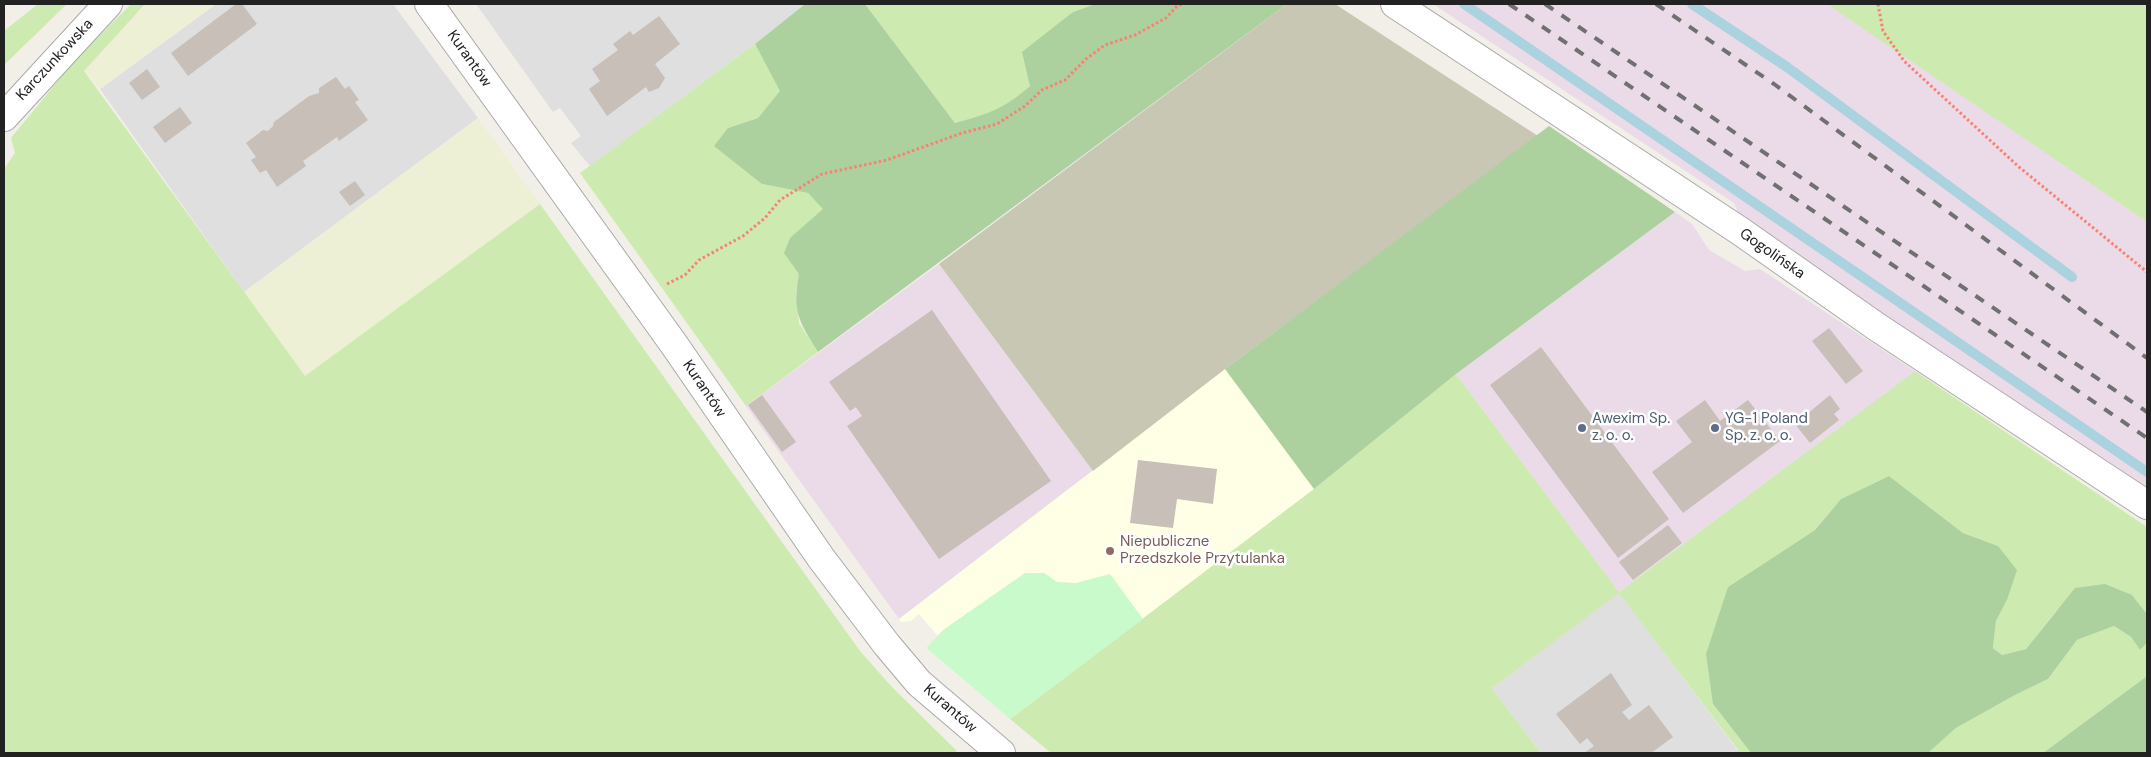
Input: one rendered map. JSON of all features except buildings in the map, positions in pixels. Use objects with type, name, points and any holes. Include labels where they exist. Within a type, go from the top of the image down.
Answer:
[{"type":"street","name":"Karczunkowska","points":[[4,117],[108,4]]},
{"type":"street","name":"Kurantów","points":[[430,4],[647,306],[821,558],[887,645],[919,683],[1001,753]]},
{"type":"street","name":"Gogolińska","points":[[1396,4],[1740,231],[1878,328],[2147,505]]},
{"type":"path","points":[[647,306],[664,286],[685,275],[699,260],[743,236],[765,218],[780,200],[822,174],[887,160],[962,133],[998,124],[1025,106],[1042,90],[1065,80],[1086,59],[1105,45],[1135,35],[1166,18],[1177,6],[1184,4]]},
{"type":"path","points":[[1878,4],[1883,31],[1904,61],[2020,167],[2147,272]]},
{"type":"shaded area","points":[[145,4],[216,4],[100,89],[84,70]]},
{"type":"shaded area","points":[[216,4],[393,4],[478,118],[244,292],[100,89]]},
{"type":"shaded area","points":[[476,4],[805,4],[755,44],[590,166],[571,143],[581,136],[560,108],[553,112]]},
{"type":"shaded area","points":[[1287,4],[1335,4],[1538,136],[1225,369],[1093,471],[939,264]]},
{"type":"shaded area","points":[[1433,4],[1827,4],[1885,42],[2147,222],[2147,491],[1742,223],[1734,203]]},
{"type":"shaded area","points":[[478,118],[540,204],[305,377],[244,292]]},
{"type":"shaded area","points":[[1675,212],[1692,224],[1709,250],[1745,271],[1760,269],[1915,371],[1619,592],[1456,374]]},
{"type":"shaded area","points":[[939,264],[1093,471],[899,619],[746,406]]},
{"type":"shaded area","name":"Niepubliczne Przedszkole Przytulanka","points":[[1225,369],[1314,489],[1010,719],[926,648],[938,636],[919,614],[911,621],[901,622],[899,619]]},
{"type":"shaded area","points":[[1619,592],[1738,751],[1734,753],[1541,753],[1492,688]]},
{"type":"green space","points":[[38,4],[67,4],[4,65],[4,31]]},
{"type":"green space","points":[[131,4],[145,4],[84,71],[305,376],[540,204],[860,651],[892,687],[957,751],[954,753],[4,753],[4,169],[15,153],[11,138],[75,60]]},
{"type":"green space","points":[[805,4],[865,4],[955,123],[995,110],[1030,86],[1022,52],[1073,12],[1095,4],[1287,4],[818,352],[799,316],[796,298],[799,274],[784,253],[790,238],[823,209],[808,193],[762,184],[714,146],[728,128],[758,118],[780,91],[755,44]]},
{"type":"green space","points":[[865,4],[1095,4],[1073,12],[1030,86],[1008,105],[986,115],[955,123]]},
{"type":"green space","points":[[1827,4],[2147,4],[2147,222]]},
{"type":"green space","points":[[755,44],[781,91],[758,118],[728,128],[762,184],[808,193],[824,209],[808,224],[796,292],[799,323],[818,352],[746,406],[580,173]]},
{"type":"green space","points":[[1549,126],[1675,212],[1456,374],[1314,489],[1225,369]]},
{"type":"green space","points":[[1915,371],[2147,527],[2147,614],[2132,595],[2056,611],[2026,649],[2002,655],[1993,648],[1996,621],[2007,600],[1998,546],[1963,533],[1889,476],[1841,499],[1815,530],[1728,587],[1713,704],[1751,753],[1734,753],[1738,750],[1619,593],[1492,688],[1541,753],[1051,753],[1010,719],[1314,489],[1456,374],[1619,592]]},
{"type":"green space","points":[[1889,476],[1963,533],[1998,546],[2017,570],[2007,600],[1996,621],[1993,648],[2002,655],[2026,649],[2075,588],[2105,584],[2132,595],[2147,614],[2147,643],[2140,650],[2131,637],[2114,626],[2077,640],[2048,679],[1956,728],[1928,753],[1751,753],[1713,704],[1706,654],[1728,587],[1815,530],[1841,499]]},
{"type":"green space","points":[[1025,573],[1044,573],[1057,582],[1076,583],[1110,574],[1143,619],[1010,719],[926,648],[943,630]]},
{"type":"green space","points":[[2114,626],[2131,637],[2140,650],[2147,643],[2147,676],[2043,753],[1928,753],[1956,728],[2048,679],[2077,640]]},
{"type":"green space","points":[[2147,676],[2147,753],[2043,753]]},
{"type":"waterway","points":[[1464,4],[2147,472]]},
{"type":"waterway","points":[[1692,4],[1787,67],[2072,277]]},
{"type":"railway","points":[[1509,4],[2147,438]]},
{"type":"railway","points":[[1545,4],[2147,412]]},
{"type":"railway","points":[[1656,4],[1774,84],[2147,358]]},
{"type":"place","name":"Awexim Sp. z. o. o.","points":[[1582,428]]},
{"type":"place","name":"YG-1 Poland Sp. z. o. o.","points":[[1715,428]]},
{"type":"place","name":"Niepubliczne Przedszkole Przytulanka","points":[[1110,551]]}]
